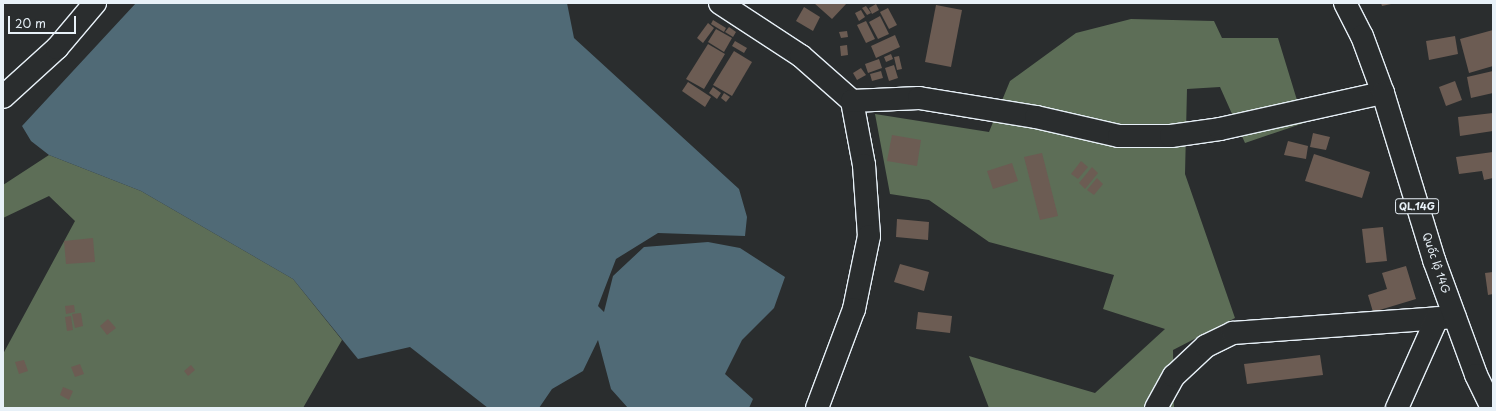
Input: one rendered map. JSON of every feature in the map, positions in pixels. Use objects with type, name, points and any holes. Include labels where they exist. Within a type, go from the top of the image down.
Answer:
[{"type":"street","points":[[3,97],[56,48],[95,3]]},
{"type":"street","points":[[720,3],[801,56],[852,101],[864,165],[869,236],[854,310],[817,408]]},
{"type":"street","name":"Quốc lộ 14G","points":[[1345,3],[1362,36],[1383,93],[1434,260],[1446,317],[1492,408]]},
{"type":"street","points":[[852,101],[919,98],[1036,117],[1119,136],[1171,136],[1220,129],[1383,93]]},
{"type":"street","points":[[1156,408],[1174,376],[1206,346],[1232,333],[1446,317]]},
{"type":"street","points":[[1397,408],[1446,317]]},
{"type":"green space","points":[[1131,19],[1214,21],[1222,38],[1278,38],[1304,123],[1245,143],[1220,87],[1187,89],[1185,174],[1235,318],[1173,350],[1174,408],[989,408],[969,356],[1095,393],[1165,329],[1103,309],[1114,275],[989,242],[929,200],[890,194],[875,114],[989,132],[1010,81],[1076,33]]},
{"type":"green space","points":[[49,155],[141,191],[293,279],[342,340],[303,408],[3,408],[3,354],[75,221],[49,196],[3,218],[3,185]]},
{"type":"water","points":[[136,3],[567,3],[574,38],[739,189],[747,217],[745,236],[658,233],[616,259],[598,306],[604,312],[613,276],[644,247],[708,242],[740,248],[785,277],[774,308],[742,340],[725,374],[753,399],[749,408],[628,408],[611,389],[598,340],[583,371],[552,389],[539,408],[488,408],[410,347],[358,359],[293,279],[141,191],[49,155],[31,141],[22,126]]},
{"type":"building","points":[[814,3],[847,3],[832,19]]},
{"type":"building","points":[[1381,3],[1391,3],[1391,4],[1382,6]]},
{"type":"building","points":[[876,4],[879,10],[872,14],[869,8]]},
{"type":"building","points":[[936,5],[962,10],[951,67],[925,62]]},
{"type":"building","points":[[866,6],[871,13],[867,15],[862,8]]},
{"type":"building","points":[[804,7],[820,17],[813,31],[796,21]]},
{"type":"building","points":[[888,8],[897,25],[889,29],[880,12]]},
{"type":"building","points":[[861,10],[865,17],[859,21],[855,13]]},
{"type":"building","points":[[880,16],[889,34],[878,39],[869,22]]},
{"type":"building","points":[[713,20],[726,28],[724,32],[711,24]]},
{"type":"building","points":[[866,21],[875,39],[866,43],[857,25]]},
{"type":"building","points":[[708,23],[714,28],[703,43],[697,38]]},
{"type":"building","points":[[729,27],[736,32],[733,37],[725,32]]},
{"type":"building","points":[[716,29],[732,38],[724,52],[708,42]]},
{"type":"building","points":[[1493,30],[1493,66],[1469,73],[1460,39]]},
{"type":"building","points":[[847,31],[848,37],[841,38],[839,32]]},
{"type":"building","points":[[895,35],[900,47],[876,58],[871,46]]},
{"type":"building","points":[[1455,36],[1458,54],[1429,60],[1426,41]]},
{"type":"building","points":[[735,41],[747,48],[744,53],[732,46]]},
{"type":"building","points":[[708,44],[725,54],[704,89],[686,79]]},
{"type":"building","points":[[847,45],[848,55],[841,56],[840,46]]},
{"type":"building","points":[[734,51],[752,62],[732,96],[713,85]]},
{"type":"building","points":[[891,54],[893,59],[886,62],[884,57]]},
{"type":"building","points":[[899,56],[902,69],[897,70],[894,57]]},
{"type":"building","points":[[879,59],[882,68],[868,73],[865,64]]},
{"type":"building","points":[[894,65],[898,78],[889,81],[885,68]]},
{"type":"building","points":[[861,68],[866,75],[857,80],[853,73]]},
{"type":"building","points":[[881,71],[883,78],[872,81],[870,74]]},
{"type":"building","points":[[1493,71],[1493,93],[1471,98],[1467,77]]},
{"type":"building","points":[[1455,81],[1462,100],[1446,106],[1439,87]]},
{"type":"building","points":[[688,82],[711,97],[705,107],[682,91]]},
{"type":"building","points":[[713,87],[721,93],[717,99],[709,93]]},
{"type":"building","points":[[724,93],[730,97],[726,102],[721,98]]},
{"type":"building","points":[[1493,113],[1493,131],[1460,136],[1458,117]]},
{"type":"building","points":[[1313,133],[1330,137],[1326,150],[1310,147]]},
{"type":"building","points":[[892,135],[921,140],[917,166],[887,161]]},
{"type":"building","points":[[1288,141],[1308,146],[1306,159],[1284,155]]},
{"type":"building","points":[[1493,152],[1493,178],[1484,180],[1482,171],[1459,174],[1456,157]]},
{"type":"building","points":[[1042,153],[1058,216],[1040,220],[1024,157]]},
{"type":"building","points":[[1314,154],[1370,172],[1362,198],[1305,181]]},
{"type":"building","points":[[1081,161],[1088,167],[1078,179],[1071,174]]},
{"type":"building","points":[[1012,163],[1018,181],[993,189],[987,171]]},
{"type":"building","points":[[1092,167],[1098,173],[1085,189],[1079,183]]},
{"type":"building","points":[[1097,178],[1103,184],[1094,195],[1087,190]]},
{"type":"building","points":[[897,219],[929,222],[928,240],[896,237]]},
{"type":"building","points":[[1383,227],[1387,261],[1366,263],[1362,229]]},
{"type":"building","points":[[93,238],[95,262],[66,264],[64,241]]},
{"type":"building","points":[[900,264],[929,272],[924,291],[894,282]]},
{"type":"building","points":[[1406,266],[1416,299],[1373,312],[1368,295],[1387,289],[1382,273]]},
{"type":"building","points":[[1493,272],[1493,294],[1488,295],[1485,273]]},
{"type":"building","points":[[74,305],[75,312],[66,314],[65,306]]},
{"type":"building","points":[[918,312],[952,316],[950,333],[916,329]]},
{"type":"building","points":[[81,313],[83,326],[75,328],[72,314]]},
{"type":"building","points":[[71,316],[73,330],[67,331],[65,317]]},
{"type":"building","points":[[108,319],[116,328],[107,335],[100,326]]},
{"type":"building","points":[[1320,355],[1323,375],[1247,384],[1244,364]]},
{"type":"building","points":[[24,360],[28,371],[19,374],[15,362]]},
{"type":"building","points":[[80,364],[84,374],[75,377],[71,367]]},
{"type":"building","points":[[191,365],[195,370],[188,376],[184,371]]},
{"type":"building","points":[[63,387],[73,391],[69,400],[60,395]]}]
